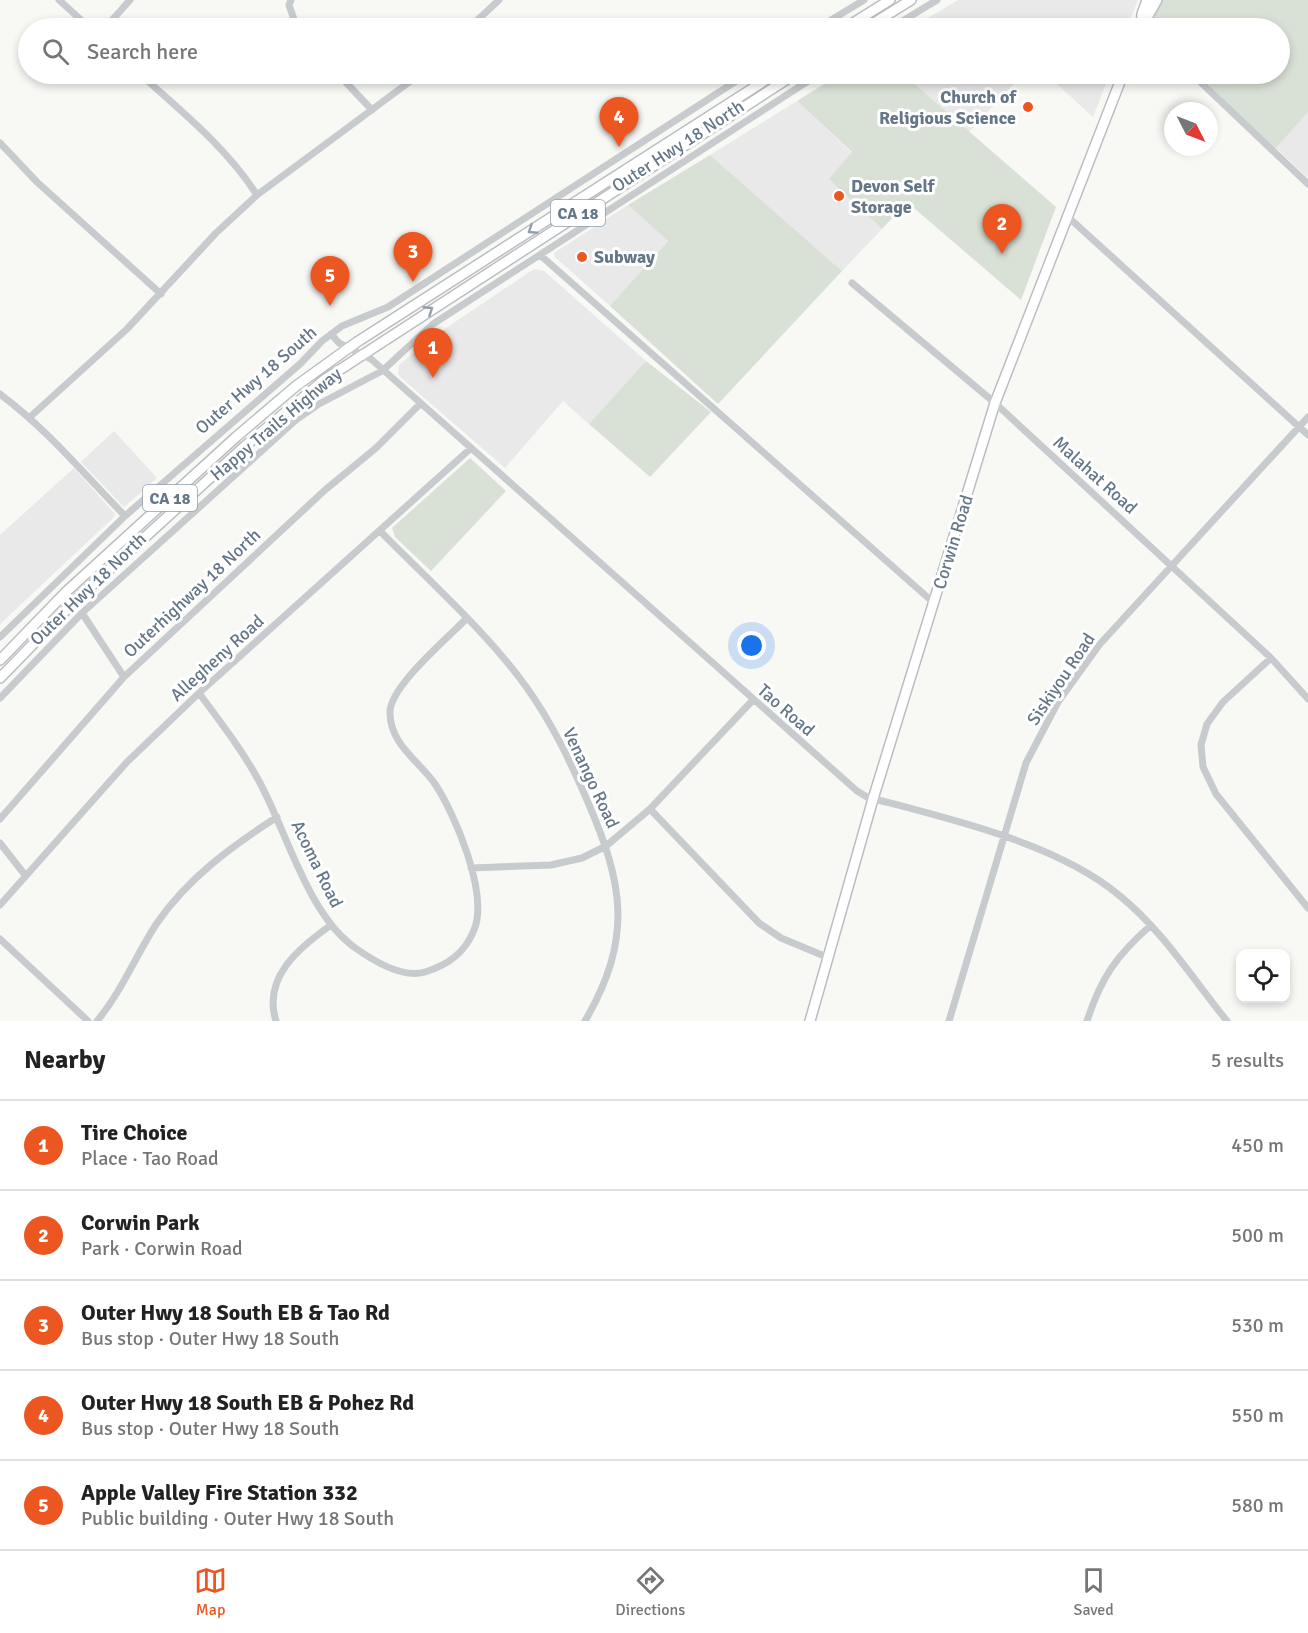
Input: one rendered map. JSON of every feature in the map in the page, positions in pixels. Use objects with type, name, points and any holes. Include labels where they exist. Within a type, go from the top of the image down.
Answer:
[{"type":"main road","points":[[861,18],[890,0]]},
{"type":"main road","points":[[882,18],[911,0]]},
{"type":"main road","points":[[1142,18],[1147,0]]},
{"type":"main road","points":[[1147,18],[1157,0]]},
{"type":"main road","name":"Happy Trails Highway","points":[[0,660],[67,591],[236,437],[296,386],[349,347],[759,84]]},
{"type":"main road","name":"Happy Trails Highway","points":[[0,678],[76,600],[245,446],[324,380],[780,84]]},
{"type":"main road","name":"Corwin Road","points":[[810,1021],[873,799],[995,404],[1119,84]]},
{"type":"street","points":[[59,0],[79,18]]},
{"type":"street","points":[[114,18],[130,0]]},
{"type":"street","points":[[291,0],[289,5],[294,18]]},
{"type":"street","points":[[480,18],[499,0]]},
{"type":"street","points":[[834,18],[864,0]]},
{"type":"street","points":[[907,18],[937,0]]},
{"type":"street","points":[[151,84],[219,145],[242,171],[257,195]]},
{"type":"street","points":[[347,84],[372,110]]},
{"type":"street","points":[[30,417],[127,329],[216,233],[257,195],[407,84]]},
{"type":"street","name":"Outer Hwy 18 South","points":[[0,638],[125,516],[300,364],[331,334],[342,326],[388,307],[732,84]]},
{"type":"street","name":"Outer Hwy 18 North","points":[[0,698],[82,613],[296,420],[319,404],[382,371],[433,324],[804,84]]},
{"type":"street","points":[[1203,84],[1308,184]]},
{"type":"street","points":[[0,142],[37,182],[161,294]]},
{"type":"street","points":[[1067,216],[1308,435]]},
{"type":"street","points":[[540,255],[934,603]]},
{"type":"street","name":"Malahat Road","points":[[852,282],[995,404],[1172,565],[1271,658],[1308,699]]},
{"type":"street","name":"Tao Road","points":[[331,334],[339,343],[363,354],[752,701],[857,791],[873,799],[1046,851],[1097,878],[1121,896],[1150,926],[1227,1021]]},
{"type":"street","points":[[0,394],[30,417],[64,449],[125,516]]},
{"type":"street","name":"Outerhighway 18 North","points":[[0,819],[124,677],[325,489],[376,447],[420,404]]},
{"type":"street","name":"Siskiyou Road","points":[[949,1021],[1002,836],[1026,763],[1058,702],[1100,644],[1308,417]]},
{"type":"street","name":"Allegheny Road","points":[[0,905],[127,762],[199,693],[470,449]]},
{"type":"street","name":"Venango Road","points":[[381,531],[527,688],[558,738],[606,846],[617,892],[618,936],[600,996],[585,1021]]},
{"type":"street","points":[[82,613],[124,677]]},
{"type":"street","name":"Acoma Road","points":[[199,693],[239,746],[331,925],[350,944],[386,965],[420,973],[438,968],[453,960],[467,945],[476,928],[477,909],[471,868],[452,813],[434,782],[396,735],[390,712],[395,693],[465,619]]},
{"type":"street","points":[[1271,658],[1222,702],[1207,724],[1201,745],[1203,767],[1216,794],[1308,908]]},
{"type":"street","points":[[471,868],[550,865],[582,858],[606,846],[650,809],[752,701]]},
{"type":"street","points":[[650,809],[759,923],[781,938],[829,958]]},
{"type":"street","points":[[97,1021],[115,1000],[157,923],[182,891],[215,860],[277,817]]},
{"type":"street","points":[[0,843],[25,875]]},
{"type":"street","points":[[276,1021],[274,997],[279,976],[297,951],[331,925]]},
{"type":"street","points":[[1088,1021],[1099,986],[1113,964],[1150,926]]},
{"type":"street","points":[[0,939],[88,1021]]},
{"type":"shaded area","points":[[958,0],[1138,0],[1131,18],[928,18]]},
{"type":"shaded area","points":[[1161,0],[1308,0],[1308,112],[1276,148],[1267,143],[1208,84],[1290,84],[1290,18],[1154,18]]},
{"type":"shaded area","points":[[824,84],[915,84],[1056,207],[1021,300],[907,202],[882,229],[829,179],[852,152],[797,101]]},
{"type":"shaded area","points":[[914,84],[1014,84],[969,132]]},
{"type":"shaded area","points":[[1057,84],[1106,84],[1093,117]]},
{"type":"shaded area","points":[[797,101],[852,153],[829,179],[882,229],[842,271],[710,155]]},
{"type":"shaded area","points":[[1308,112],[1308,178],[1276,148]]},
{"type":"shaded area","points":[[710,155],[842,271],[718,404],[610,306],[668,241],[628,205]]},
{"type":"shaded area","points":[[628,205],[668,241],[610,306],[555,257],[554,253]]},
{"type":"shaded area","points":[[534,269],[544,271],[646,361],[589,424],[563,401],[505,468],[398,375],[399,365],[434,336]]},
{"type":"shaded area","points":[[646,361],[711,412],[650,477],[589,424]]},
{"type":"shaded area","points":[[114,431],[157,478],[124,507],[81,462]]},
{"type":"shaded area","points":[[470,458],[506,491],[431,571],[395,537],[392,528]]},
{"type":"shaded area","points":[[74,468],[115,514],[114,517],[0,624],[0,535]]},
{"type":"place","name":"Church of Religious Science","points":[[1028,107]]},
{"type":"place","name":"Outer Hwy 18 South EB & Pohez Rd","points":[[619,147]]},
{"type":"place","name":"Devon Self Storage","points":[[839,196]]},
{"type":"place","name":"Corwin Park","points":[[1002,254]]},
{"type":"place","name":"Subway","points":[[582,257]]},
{"type":"place","name":"Outer Hwy 18 South EB & Tao Rd","points":[[413,282]]},
{"type":"place","name":"Apple Valley Fire Station 332","points":[[330,306]]},
{"type":"place","name":"Tire Choice","points":[[433,378]]}]
